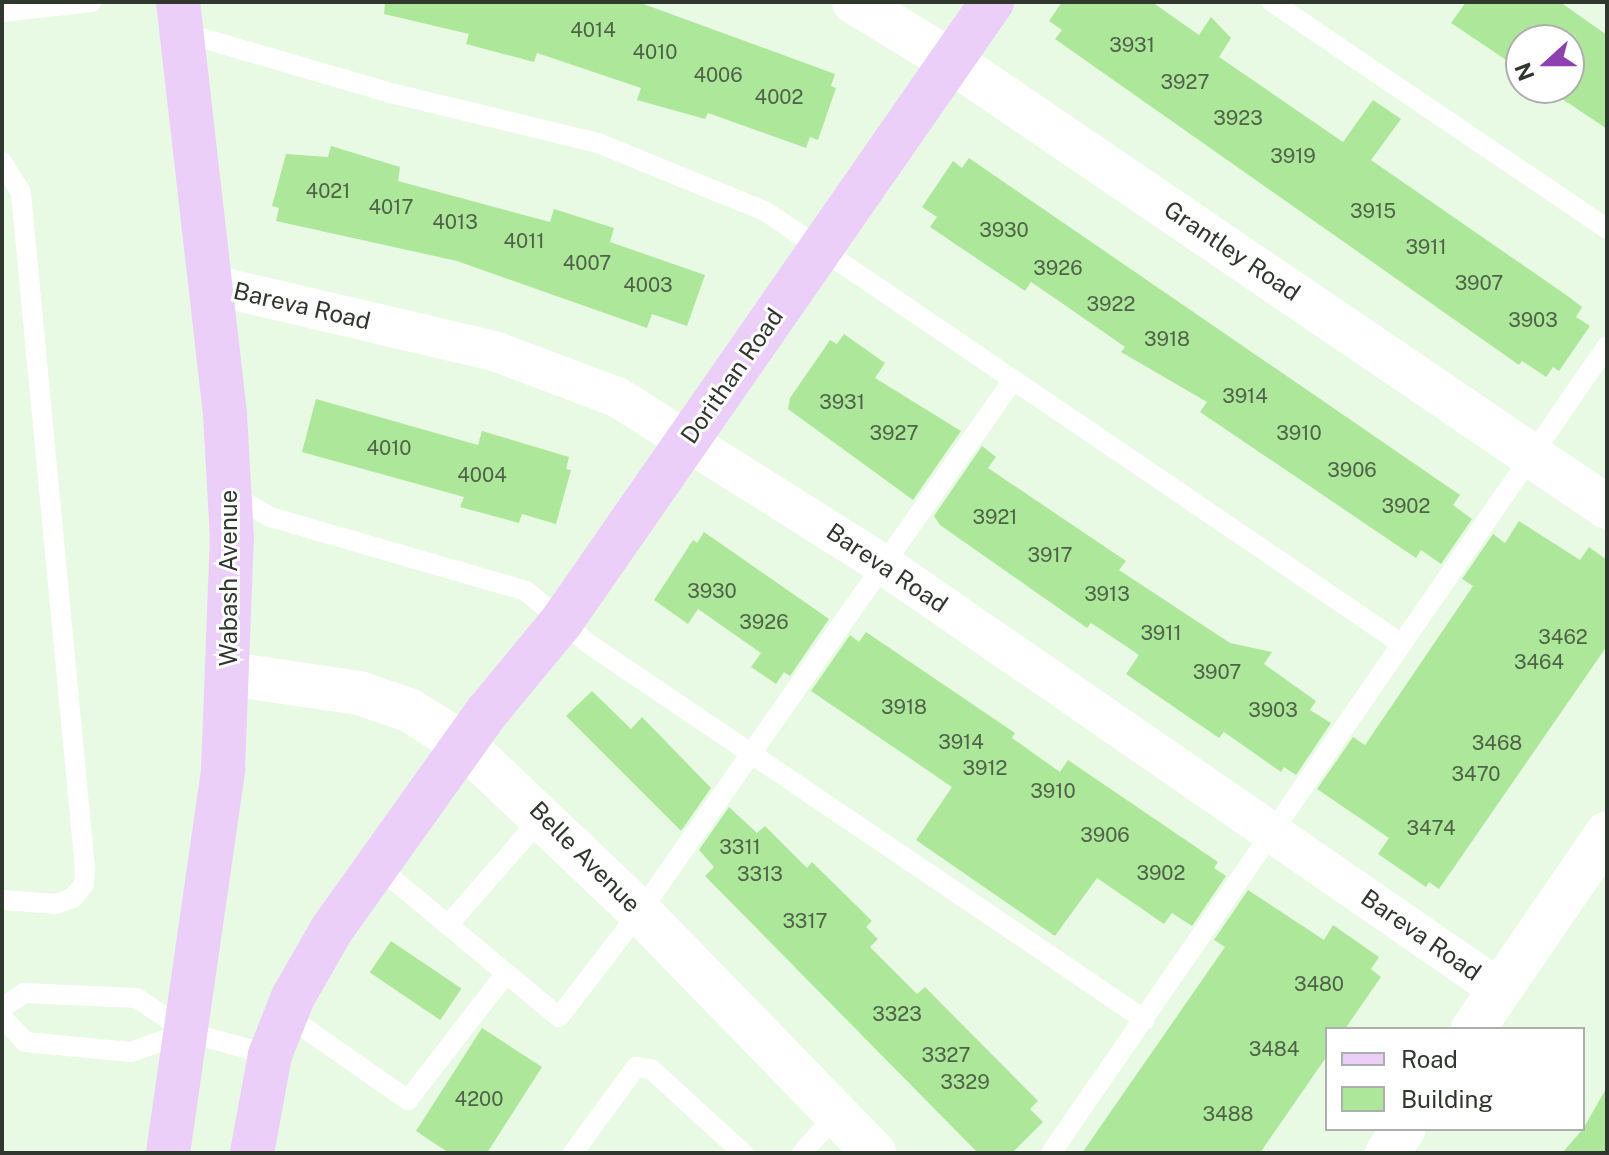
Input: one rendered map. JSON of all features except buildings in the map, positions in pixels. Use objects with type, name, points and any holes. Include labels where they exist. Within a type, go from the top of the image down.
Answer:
[{"type":"main road","name":"Dorithan Road","points":[[463,744],[562,621],[992,2]]},
{"type":"main road","name":"Wabash Avenue","points":[[168,1153],[223,769],[230,674],[229,493],[179,17]]},
{"type":"main road","points":[[252,1153],[270,1055],[286,1015],[332,929],[463,744]]},
{"type":"street","name":"Grantley Road","points":[[854,2],[951,61],[1607,507]]},
{"type":"street","name":"Bareva Road","points":[[208,284],[497,352],[617,397],[689,439],[884,565],[1500,990]]},
{"type":"street","name":"Belle Avenue","points":[[230,674],[359,693],[409,710],[463,744],[543,815],[874,1153]]},
{"type":"street","points":[[1474,1027],[1607,833]]},
{"type":"street","points":[[1387,1153],[1403,1131]]},
{"type":"lane","points":[[2,12],[91,2]]},
{"type":"lane","points":[[1272,2],[1607,229]]},
{"type":"lane","points":[[179,17],[391,93],[598,143],[739,199],[820,249],[1402,644]]},
{"type":"lane","points":[[2,162],[21,193],[85,869],[84,884],[73,898],[56,904],[2,900]]},
{"type":"lane","points":[[1051,1153],[1274,834],[1607,346]]},
{"type":"lane","points":[[377,866],[559,1017],[640,912],[1013,380]]},
{"type":"lane","points":[[229,493],[270,517],[510,585],[1145,1020]]},
{"type":"lane","points":[[448,925],[543,815]]},
{"type":"lane","points":[[286,1015],[408,1100],[506,973]]},
{"type":"lane","points":[[2,1008],[24,993],[137,998],[187,1032],[270,1055]]},
{"type":"lane","points":[[2,1017],[25,1042],[131,1052],[187,1032]]},
{"type":"lane","points":[[573,1153],[636,1067],[651,1069],[743,1153]]},
{"type":"lane","points":[[802,1153],[837,1114]]}]
